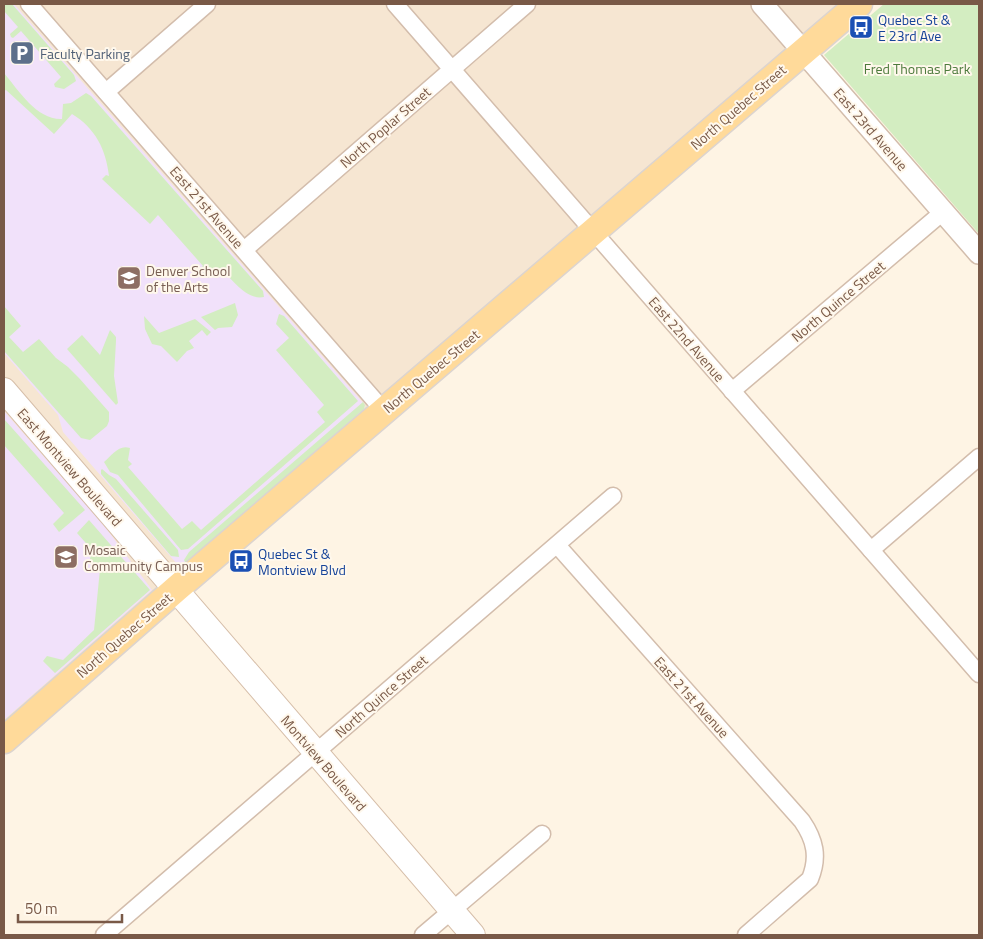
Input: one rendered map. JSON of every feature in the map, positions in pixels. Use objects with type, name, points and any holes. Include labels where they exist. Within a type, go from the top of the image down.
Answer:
[{"type":"main road","name":"North Quebec Street","points":[[4,740],[176,589],[860,4]]},
{"type":"main road","name":"East Montview Boulevard","points":[[4,390],[176,589]]},
{"type":"main road","name":"Montview Boulevard","points":[[176,589],[473,935]]},
{"type":"street","name":"East 21st Avenue","points":[[29,4],[384,411]]},
{"type":"street","points":[[106,92],[207,4]]},
{"type":"street","name":"East 22nd Avenue","points":[[395,4],[979,674]]},
{"type":"street","name":"North Poplar Street","points":[[244,250],[527,4]]},
{"type":"street","name":"East 23rd Avenue","points":[[762,4],[979,253]]},
{"type":"street","name":"North Quince Street","points":[[732,391],[943,212]]},
{"type":"street","points":[[871,550],[979,457]]},
{"type":"street","name":"North Quince Street","points":[[104,935],[613,496]]},
{"type":"street","name":"East 21st Avenue","points":[[557,545],[802,821],[811,834],[816,857],[810,878],[746,935]]},
{"type":"street","points":[[424,935],[542,834]]},
{"type":"shaded area","points":[[4,4],[755,4],[796,50],[4,733]]},
{"type":"shaded area","name":"Denver School of the Arts","points":[[4,4],[14,4],[365,405],[364,409],[185,566],[177,564],[63,432],[58,415],[4,353]]},
{"type":"shaded area","points":[[771,4],[846,4],[803,41]]},
{"type":"shaded area","name":"Mosaic Community Campus","points":[[4,411],[103,524],[152,590],[4,720]]},
{"type":"green space","points":[[4,4],[12,4],[74,75],[76,81],[64,89],[55,87],[54,84],[61,77],[21,31],[13,38],[11,37],[10,34],[18,27],[4,11]]},
{"type":"green space","name":"Fred Thomas Park","points":[[884,4],[979,4],[979,234],[824,55]]},
{"type":"green space","points":[[4,73],[29,103],[44,115],[53,118],[62,119],[63,104],[71,103],[86,93],[91,96],[263,291],[264,297],[252,296],[234,283],[220,268],[209,278],[200,269],[203,266],[158,215],[150,224],[102,179],[106,175],[109,176],[105,157],[98,140],[87,126],[72,114],[54,134],[6,90],[4,91]]},
{"type":"green space","points":[[235,303],[238,315],[232,327],[215,330],[201,317]]},
{"type":"green space","points":[[4,306],[21,326],[9,337],[23,352],[39,339],[56,358],[79,378],[109,412],[107,426],[90,440],[81,438],[4,351]]},
{"type":"green space","points":[[279,314],[284,316],[358,401],[188,549],[181,550],[118,475],[110,472],[104,462],[119,449],[130,448],[128,460],[132,464],[128,467],[182,529],[192,521],[201,530],[325,422],[317,412],[324,405],[276,350],[289,338],[276,324]]},
{"type":"green space","points":[[144,316],[159,333],[195,319],[211,332],[207,336],[202,330],[189,341],[194,348],[187,351],[177,362],[161,346],[152,344],[145,329]]},
{"type":"green space","points":[[110,330],[116,337],[114,376],[118,403],[116,405],[67,349],[82,335],[100,355]]},
{"type":"green space","points":[[363,402],[365,405],[364,409],[186,564],[184,560],[189,552]]},
{"type":"green space","points":[[4,419],[85,510],[59,532],[53,524],[64,513],[4,445]]},
{"type":"green space","points":[[102,469],[116,479],[178,550],[179,557],[171,556],[101,474]]},
{"type":"green space","points":[[89,520],[150,590],[55,673],[43,661],[47,656],[63,660],[94,630],[100,569],[90,559],[92,550],[77,533]]},
{"type":"place","name":"Quebec St & E 23rd Ave","points":[[861,27]]},
{"type":"place","name":"Faculty Parking","points":[[22,53]]},
{"type":"place","name":"Denver School of the Arts","points":[[129,278]]},
{"type":"place","name":"Mosaic Community Campus","points":[[66,557]]},
{"type":"place","name":"Quebec St & Montview Blvd","points":[[241,561]]}]
